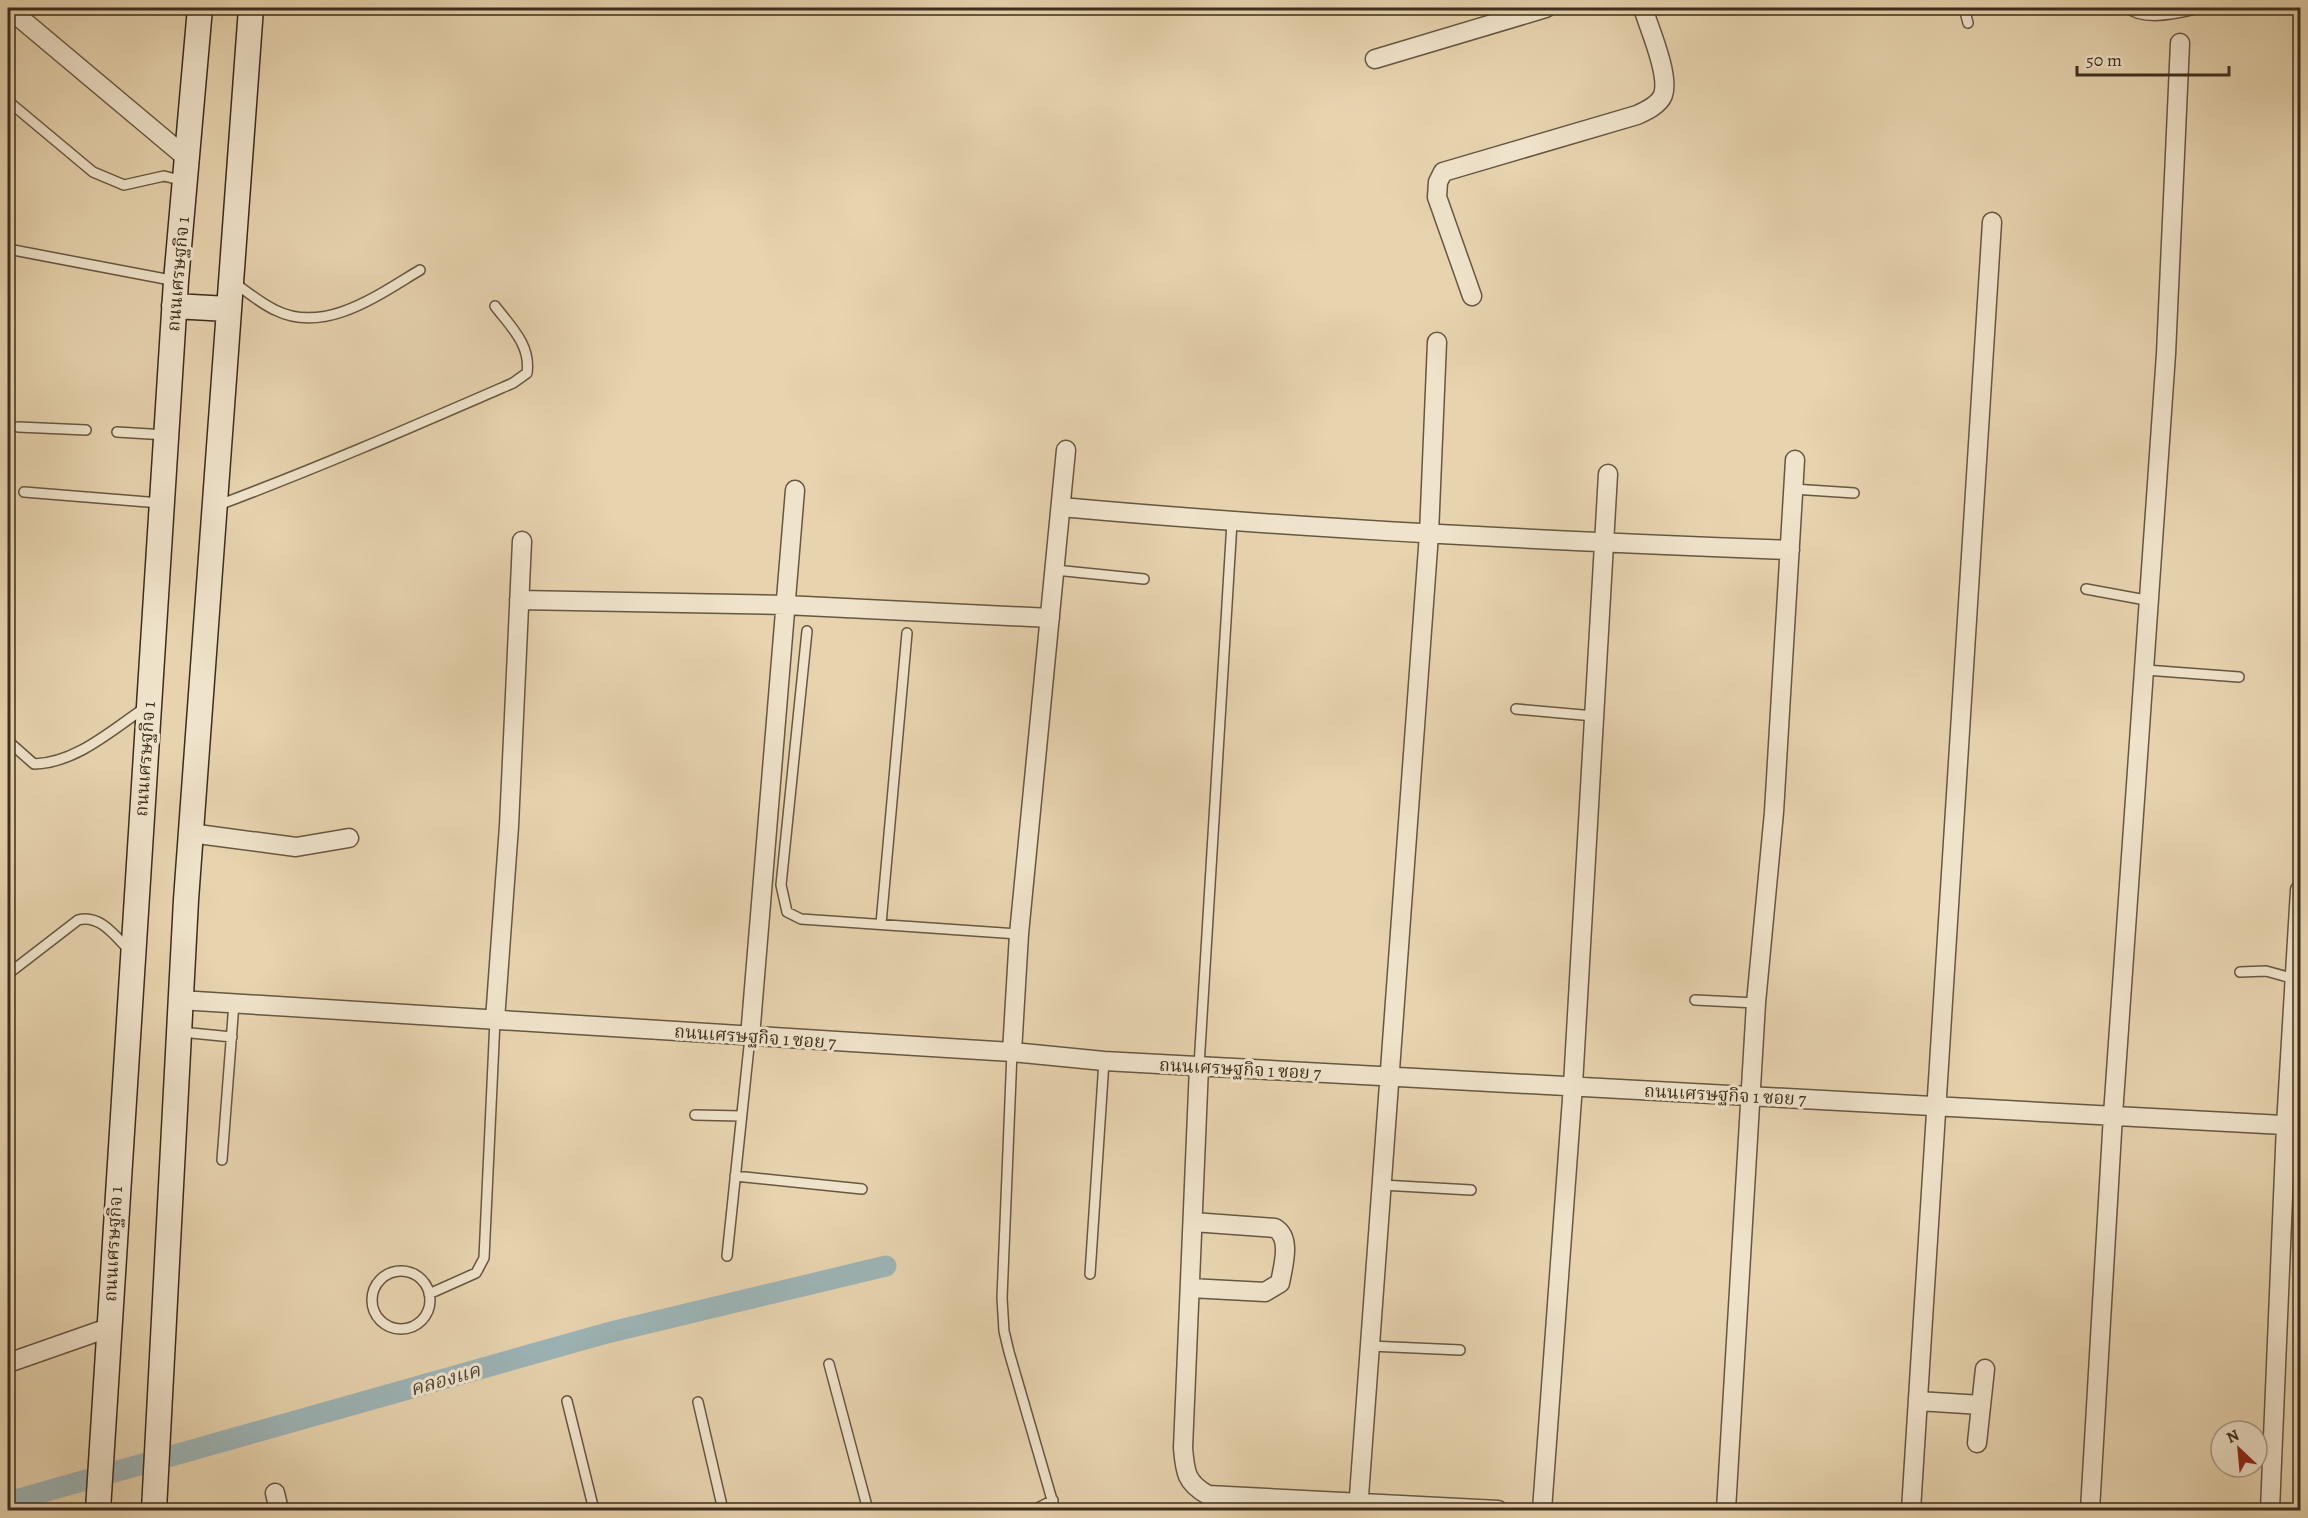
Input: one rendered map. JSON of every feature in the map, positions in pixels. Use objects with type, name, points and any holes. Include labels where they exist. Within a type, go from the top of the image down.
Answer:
[{"type":"main road","name":"ถนนเศรษฐกิจ 1","points":[[98,1509],[131,952],[168,435],[174,306],[200,8]]},
{"type":"main road","points":[[154,1510],[190,833],[250,8]]},
{"type":"main road","points":[[174,306],[228,309]]},
{"type":"street","points":[[8,8],[187,171]]},
{"type":"street","points":[[1375,59],[1546,8]]},
{"type":"street","points":[[1472,296],[1437,197],[1438,182],[1443,172],[1637,115],[1651,108],[1662,96],[1665,80],[1642,8]]},
{"type":"street","points":[[2090,1510],[2113,1115],[2151,601],[2166,354],[2180,43]]},
{"type":"street","points":[[1911,1510],[1992,222]]},
{"type":"street","points":[[1358,1506],[1429,534],[1437,342]]},
{"type":"street","points":[[1012,1052],[1019,934],[1066,450]]},
{"type":"street","points":[[1726,1510],[1756,1003],[1774,812],[1795,460]]},
{"type":"street","points":[[1542,1510],[1573,1085],[1608,474]]},
{"type":"street","points":[[750,1037],[795,490]]},
{"type":"street","points":[[1061,507],[1232,522],[1429,534],[1790,550]]},
{"type":"street","points":[[495,1020],[508,826],[522,542]]},
{"type":"street","points":[[519,600],[785,605],[1050,618]]},
{"type":"street","points":[[190,833],[296,847],[349,838]]},
{"type":"street","points":[[2270,1510],[2293,1125],[2295,979],[2301,890]]},
{"type":"street","name":"ถนนเศรษฐกิจ 1 ซอย 7","points":[[180,1000],[1012,1052],[1104,1061],[2293,1125]]},
{"type":"street","points":[[1199,1066],[1183,1448],[1185,1470],[1194,1488],[1208,1495],[1358,1506],[1498,1510]]},
{"type":"street","points":[[1190,1288],[1265,1292],[1273,1288],[1280,1283],[1285,1240],[1282,1232],[1275,1228],[1193,1222]]},
{"type":"street","points":[[8,1363],[108,1328]]},
{"type":"street","points":[[1977,1443],[1985,1369]]},
{"type":"street","points":[[1918,1401],[1981,1405]]},
{"type":"lane","points":[[1964,8],[1968,22]]},
{"type":"lane","points":[[2128,8],[2149,14],[2168,14],[2199,8]]},
{"type":"lane","points":[[8,101],[93,172],[107,179],[124,185],[187,171]]},
{"type":"lane","points":[[8,249],[176,281]]},
{"type":"lane","points":[[230,280],[274,310],[293,317],[322,316],[348,310],[420,270]]},
{"type":"lane","points":[[214,507],[357,452],[527,373],[529,359],[524,344],[495,306]]},
{"type":"lane","points":[[18,427],[86,430]]},
{"type":"lane","points":[[117,432],[168,435]]},
{"type":"lane","points":[[1793,489],[1854,493]]},
{"type":"lane","points":[[24,492],[163,503]]},
{"type":"lane","points":[[1199,1066],[1232,522]]},
{"type":"lane","points":[[1055,570],[1144,579]]},
{"type":"lane","points":[[2086,589],[2151,601]]},
{"type":"lane","points":[[807,631],[781,885],[782,901],[787,912],[801,919],[1019,934]]},
{"type":"lane","points":[[881,924],[907,633]]},
{"type":"lane","points":[[2146,670],[2239,677]]},
{"type":"lane","points":[[8,741],[34,764],[55,763],[82,750],[148,706]]},
{"type":"lane","points":[[1516,709],[1594,716]]},
{"type":"lane","points":[[8,974],[78,920],[86,918],[97,920],[131,952]]},
{"type":"lane","points":[[2240,972],[2266,971],[2295,979]]},
{"type":"lane","points":[[1695,1000],[1756,1003]]},
{"type":"lane","points":[[222,1160],[234,1004]]},
{"type":"lane","points":[[429,1294],[476,1273],[484,1258],[495,1020]]},
{"type":"lane","points":[[178,1032],[232,1037]]},
{"type":"lane","points":[[727,1256],[750,1037]]},
{"type":"lane","points":[[1012,1052],[1002,1298],[1004,1331],[1055,1510]]},
{"type":"lane","points":[[1090,1274],[1104,1061]]},
{"type":"lane","points":[[694,1115],[741,1116]]},
{"type":"lane","points":[[735,1176],[862,1189]]},
{"type":"lane","points":[[1382,1185],[1471,1190]]},
{"type":"lane","points":[[403,1271],[415,1275],[424,1283],[429,1294],[429,1306],[424,1317],[416,1325],[404,1329],[392,1328],[381,1322],[374,1312],[372,1300],[374,1289],[381,1279],[392,1273],[403,1271]]},
{"type":"lane","points":[[1370,1346],[1460,1350]]},
{"type":"lane","points":[[830,1364],[868,1510]]},
{"type":"lane","points":[[567,1401],[594,1510]]},
{"type":"lane","points":[[698,1402],[723,1510]]},
{"type":"lane","points":[[1034,1510],[1053,1500]]},
{"type":"waterway","name":"คลองแค","points":[[8,1502],[607,1333],[886,1266]]}]
